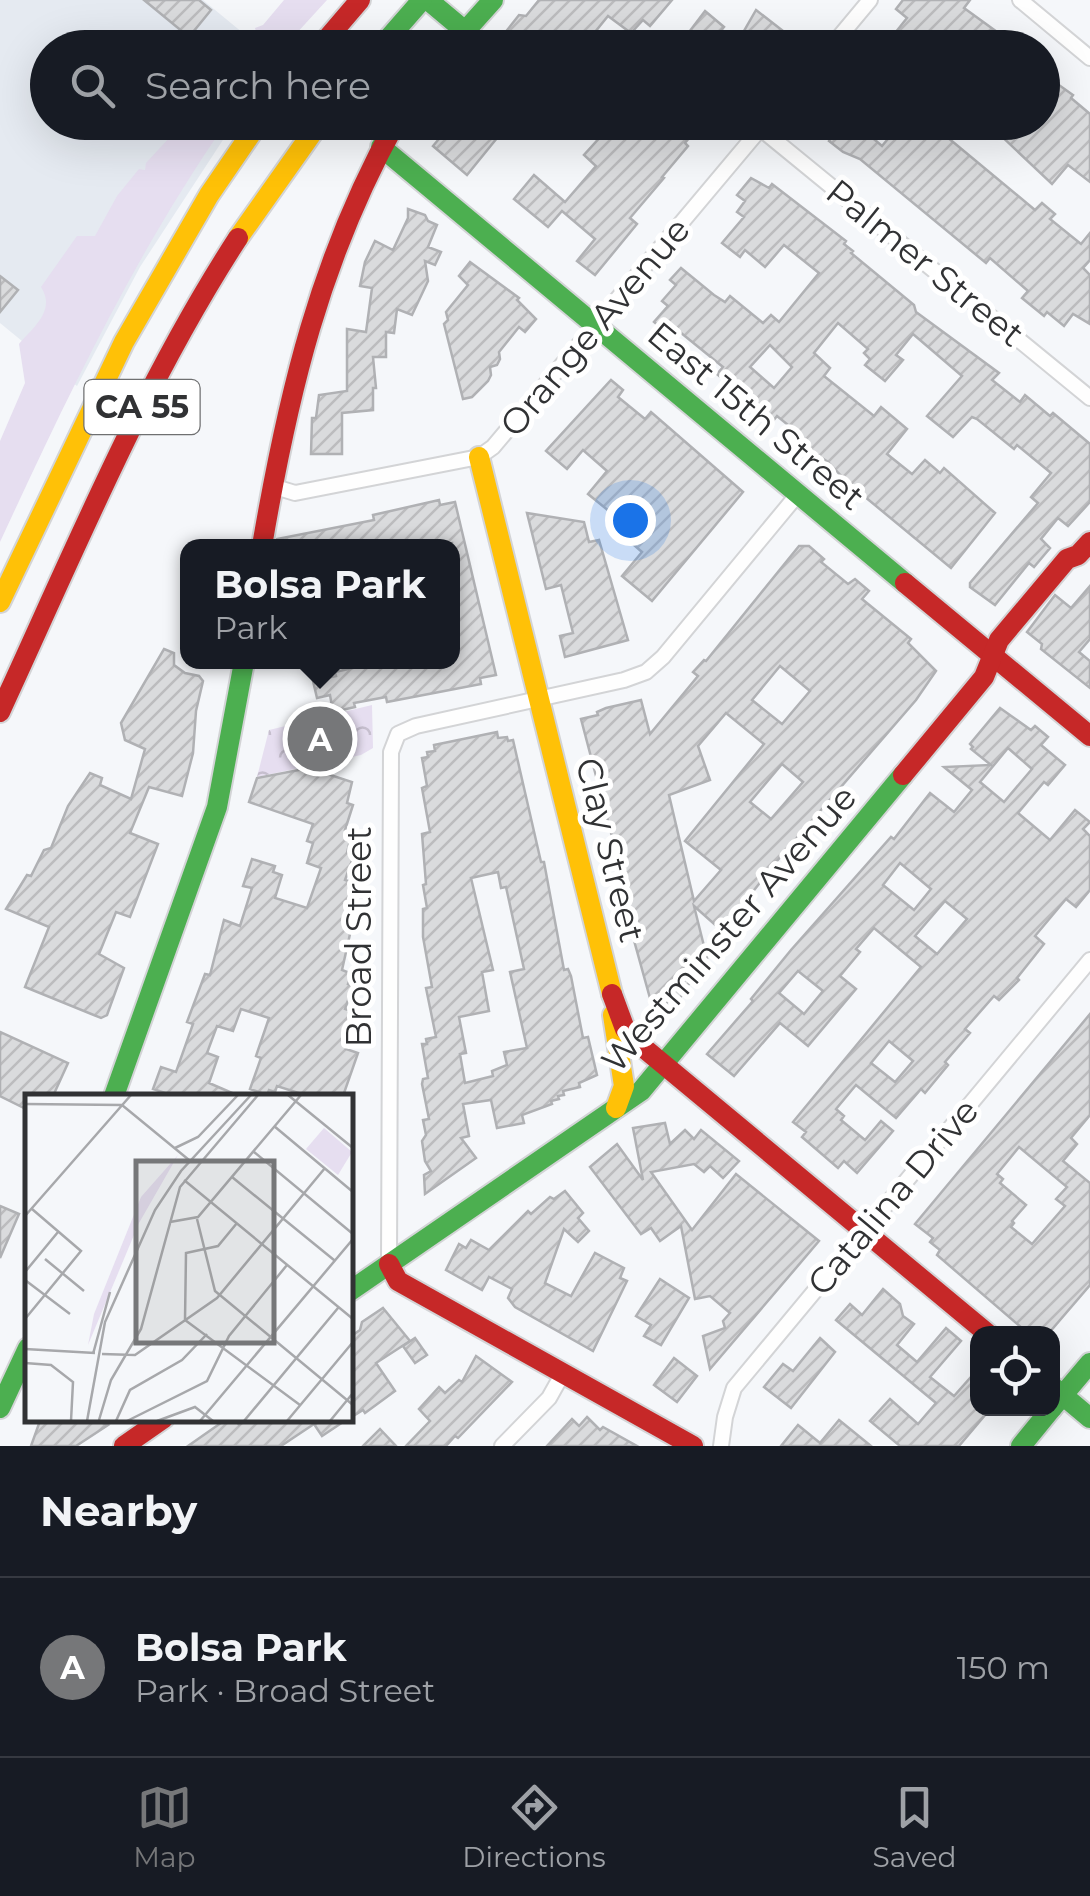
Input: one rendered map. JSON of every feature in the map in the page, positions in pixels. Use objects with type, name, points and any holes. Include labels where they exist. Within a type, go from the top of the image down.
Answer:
[{"type":"main road","points":[[334,30],[360,0]]},
{"type":"main road","points":[[397,30],[425,0],[464,30]]},
{"type":"main road","points":[[466,30],[493,0]]},
{"type":"main road","name":"CA 55","points":[[0,602],[133,326],[208,195],[246,140]]},
{"type":"main road","name":"CA 55","points":[[0,712],[150,388],[193,308],[281,170],[305,140]]},
{"type":"main road","points":[[263,539],[293,382],[328,261],[350,204],[384,140]]},
{"type":"main road","name":"East 15th Street","points":[[380,147],[1090,736]]},
{"type":"main road","name":"Clay Street","points":[[480,458],[612,993],[625,1028],[978,1326]]},
{"type":"main road","name":"Westminster Avenue","points":[[352,1290],[641,1090],[984,677],[999,640],[1067,559],[1078,555],[1090,542]]},
{"type":"main road","points":[[115,1094],[216,807],[243,669]]},
{"type":"main road","points":[[612,993],[624,1086],[616,1108]]},
{"type":"main road","points":[[389,1264],[398,1281],[693,1446]]},
{"type":"main road","points":[[0,1408],[25,1354]]},
{"type":"main road","points":[[1060,1395],[1090,1363]]},
{"type":"main road","points":[[1060,1403],[1090,1418]]},
{"type":"main road","points":[[1021,1446],[1043,1416]]},
{"type":"main road","points":[[124,1446],[160,1421]]},
{"type":"street","points":[[845,30],[870,0]]},
{"type":"street","points":[[1020,0],[1056,30]]},
{"type":"street","points":[[1060,33],[1090,58]]},
{"type":"street","name":"Orange Avenue","points":[[272,486],[295,493],[480,458],[494,447],[752,140]]},
{"type":"street","name":"Palmer Street","points":[[781,140],[1090,398]]},
{"type":"street","points":[[540,701],[646,672],[663,657],[798,494]]},
{"type":"street","name":"Broad Street","points":[[389,1264],[391,752],[398,734],[416,726],[540,701]]},
{"type":"street","name":"Catalina Drive","points":[[721,1446],[734,1388],[1090,960]]},
{"type":"street","points":[[502,1446],[548,1398],[563,1373]]},
{"type":"shaded area","points":[[0,0],[203,0],[239,30],[30,30],[30,140],[223,140],[140,267],[77,386],[0,323]]},
{"type":"green space","points":[[284,0],[327,0],[300,30],[256,30]]},
{"type":"green space","points":[[167,140],[215,140],[132,275],[0,542],[0,441],[25,383],[19,344],[45,311],[41,287],[77,236],[95,236],[117,196],[139,169],[145,170],[146,163]]},
{"type":"green space","points":[[372,705],[373,748],[361,755],[257,777],[269,730]]},
{"type":"building","points":[[144,0],[199,0],[211,10],[195,30],[180,30]]},
{"type":"building","points":[[539,0],[672,0],[650,26],[643,20],[634,30],[627,30],[608,16],[597,30],[507,30],[519,15],[526,16]]},
{"type":"building","points":[[903,0],[970,0],[964,8],[994,30],[897,30],[907,18],[896,9]]},
{"type":"building","points":[[756,10],[782,30],[745,30]]},
{"type":"building","points":[[705,11],[724,27],[722,30],[691,30]]},
{"type":"building","points":[[1060,86],[1090,114],[1090,182],[1068,165],[1052,184],[1005,140],[1060,140]]},
{"type":"building","points":[[438,140],[495,140],[467,175],[433,146]]},
{"type":"building","points":[[598,140],[687,140],[688,146],[630,218],[637,224],[595,275],[577,261],[595,239],[562,211],[548,227],[514,199],[534,175],[565,202],[596,166],[584,155]]},
{"type":"building","points":[[875,140],[882,146],[887,140],[951,140],[1035,210],[1042,203],[1055,214],[1050,219],[1081,244],[1090,233],[1090,260],[1083,268],[1090,275],[1090,324],[1073,314],[1064,326],[1047,312],[1044,316],[1022,298],[1028,291],[990,258],[986,263],[860,159],[829,141]]},
{"type":"building","points":[[751,178],[769,188],[772,184],[846,241],[851,253],[914,305],[916,312],[999,373],[992,380],[1020,402],[1025,395],[1050,416],[1053,413],[1090,444],[1090,502],[1068,526],[1058,518],[1041,539],[1050,548],[1034,567],[1029,563],[995,605],[970,587],[970,583],[1038,503],[1031,497],[1051,473],[977,419],[972,417],[953,437],[927,416],[962,376],[913,334],[896,355],[903,360],[885,381],[865,365],[870,359],[864,353],[868,349],[838,323],[814,353],[830,368],[824,376],[874,416],[881,407],[907,429],[887,454],[912,474],[925,460],[940,473],[944,468],[995,513],[951,568],[828,462],[799,443],[801,440],[795,436],[798,433],[777,416],[773,421],[717,374],[723,367],[675,328],[669,335],[654,322],[668,306],[662,301],[676,285],[670,280],[681,268],[725,302],[730,296],[763,323],[771,315],[779,322],[819,273],[784,245],[765,267],[745,250],[740,257],[722,243],[744,217],[737,212],[745,201],[737,195]],"holes":[[[770,345],[792,367],[774,388],[750,367]]]},
{"type":"building","points":[[408,209],[437,225],[428,247],[441,252],[435,265],[425,261],[428,281],[412,315],[397,309],[394,333],[386,332],[386,357],[373,357],[373,410],[342,413],[342,454],[311,454],[312,418],[316,418],[319,395],[347,391],[347,329],[366,332],[372,288],[360,286],[365,262],[375,241],[393,250],[408,218]]},
{"type":"building","points":[[470,262],[519,298],[536,319],[525,332],[519,327],[499,352],[497,365],[490,367],[488,381],[472,397],[463,399],[444,324],[448,320],[446,312],[468,285],[459,276]]},
{"type":"building","points":[[0,276],[18,290],[0,312]]},
{"type":"building","points":[[611,380],[623,390],[618,397],[645,419],[651,412],[743,492],[652,601],[622,576],[642,552],[612,526],[631,529],[588,494],[607,471],[583,450],[567,469],[546,451]]},
{"type":"building","points":[[439,500],[440,505],[455,502],[496,675],[480,678],[481,684],[387,702],[386,697],[354,703],[355,707],[333,712],[330,695],[317,698],[313,681],[348,669],[460,669],[460,539],[277,539],[374,520],[373,515]]},
{"type":"building","points":[[527,513],[584,522],[589,542],[599,540],[628,640],[565,657],[560,636],[573,633],[561,585],[546,589]]},
{"type":"building","points":[[799,546],[809,546],[824,559],[821,562],[848,584],[855,579],[869,591],[862,599],[911,639],[908,643],[936,671],[722,931],[694,906],[707,958],[684,964],[689,984],[681,986],[683,994],[653,1009],[617,879],[616,868],[620,867],[581,719],[641,700],[650,734],[698,676],[693,672]],"holes":[[[780,666],[810,691],[782,724],[752,700]],[[726,713],[764,744],[685,841],[721,870],[694,901],[669,795],[710,780],[698,746]],[[782,764],[803,782],[771,819],[750,802]]]},
{"type":"building","points":[[1090,586],[1090,639],[1079,652],[1090,661],[1090,688],[1041,649],[1042,644],[1027,632],[1055,595],[1071,608]]},
{"type":"building","points":[[164,649],[174,653],[174,665],[203,681],[193,753],[182,796],[149,787],[130,833],[158,844],[130,917],[116,912],[99,954],[124,968],[107,1015],[101,1018],[25,987],[49,927],[6,909],[27,875],[31,876],[44,850],[51,848],[68,806],[90,773],[102,778],[100,785],[131,799],[145,749],[125,740],[121,723]]},
{"type":"building","points":[[1000,708],[1048,737],[1041,745],[1065,765],[1048,785],[1044,782],[1018,813],[1050,840],[1075,810],[1090,822],[1083,829],[1090,836],[1090,890],[1076,907],[1066,899],[1035,936],[1044,944],[1019,980],[999,1000],[994,996],[965,1029],[970,1033],[945,1062],[948,1065],[925,1093],[921,1089],[896,1118],[856,1085],[836,1109],[844,1116],[841,1120],[865,1140],[881,1121],[893,1131],[857,1173],[844,1161],[838,1168],[802,1137],[806,1132],[793,1122],[921,967],[874,928],[840,976],[856,989],[808,1046],[780,1023],[734,1076],[707,1054],[791,950],[891,837],[894,839],[930,793],[954,812],[972,790],[944,767],[991,765],[970,744]],"holes":[[[1008,748],[1032,769],[1004,802],[980,782]],[[900,863],[931,889],[914,910],[883,885]],[[945,901],[967,919],[937,954],[915,936]],[[798,971],[823,991],[804,1014],[779,993]],[[889,1041],[913,1061],[895,1082],[871,1063]]]},
{"type":"building","points":[[497,732],[498,738],[513,740],[544,862],[564,970],[568,969],[571,976],[583,1038],[588,1037],[597,1075],[579,1083],[580,1087],[563,1091],[564,1095],[552,1104],[522,1115],[524,1123],[497,1128],[491,1100],[463,1104],[469,1136],[461,1138],[476,1158],[425,1194],[424,1175],[431,1171],[422,1141],[426,1135],[423,1120],[429,1119],[422,1084],[428,1078],[422,1044],[436,1037],[426,988],[432,987],[423,937],[423,909],[427,908],[422,834],[430,832],[422,788],[427,786],[422,758],[435,751],[434,745]],"holes":[[[498,872],[501,888],[506,887],[524,969],[510,972],[527,1048],[504,1052],[507,1065],[492,1071],[493,1076],[465,1083],[460,1054],[466,1053],[459,1017],[489,1011],[482,972],[493,970],[471,878]]]},
{"type":"building","points":[[309,768],[352,782],[347,803],[353,805],[345,830],[352,832],[347,853],[354,855],[345,880],[354,883],[350,899],[354,900],[346,923],[352,925],[342,970],[352,974],[348,984],[353,986],[345,1009],[354,1012],[351,1021],[356,1022],[346,1049],[358,1053],[344,1094],[302,1094],[277,1086],[275,1092],[269,1090],[267,1094],[250,1089],[269,1018],[241,1009],[233,1031],[217,1026],[207,1053],[218,1057],[209,1083],[234,1094],[168,1094],[153,1089],[161,1067],[176,1072],[193,1024],[187,1022],[205,974],[210,975],[224,920],[240,926],[252,888],[243,886],[252,859],[275,866],[273,872],[282,875],[275,898],[307,908],[321,868],[307,863],[313,843],[307,841],[313,824],[249,802],[257,778]]},
{"type":"building","points":[[1090,1014],[1090,1115],[1071,1138],[1077,1144],[1063,1161],[1090,1183],[1090,1285],[1055,1326],[1020,1326],[937,1255],[940,1250],[930,1242],[933,1238],[915,1224]],"holes":[[[1019,1147],[1067,1187],[1056,1199],[1065,1206],[1032,1244],[1011,1227],[1026,1205],[1000,1183],[1003,1179],[997,1174]]]},
{"type":"building","points":[[0,1032],[68,1063],[54,1094],[25,1094],[25,1108],[0,1096]]},
{"type":"building","points":[[665,1123],[670,1144],[685,1130],[694,1139],[701,1130],[739,1161],[723,1178],[710,1166],[704,1172],[694,1164],[651,1172],[692,1230],[736,1174],[819,1241],[710,1369],[703,1336],[725,1328],[723,1321],[730,1313],[710,1296],[695,1299],[681,1226],[660,1241],[651,1228],[641,1234],[590,1167],[617,1144],[643,1180],[633,1128]]},
{"type":"building","points":[[565,1191],[583,1213],[578,1218],[589,1231],[578,1242],[564,1229],[545,1283],[571,1296],[595,1253],[624,1268],[620,1278],[627,1281],[593,1351],[515,1307],[508,1298],[512,1289],[489,1277],[482,1290],[446,1270],[459,1244],[466,1248],[471,1240],[489,1250],[528,1211],[531,1214],[550,1197],[554,1199]]},
{"type":"building","points":[[0,1206],[19,1214],[0,1258]]},
{"type":"building","points":[[660,1279],[689,1298],[661,1345],[644,1336],[651,1325],[636,1316]]},
{"type":"building","points":[[883,1289],[914,1324],[897,1345],[917,1362],[946,1328],[961,1341],[930,1377],[954,1396],[970,1378],[970,1416],[984,1416],[959,1446],[900,1446],[870,1421],[890,1399],[918,1424],[936,1403],[836,1320],[850,1304],[862,1315]]},
{"type":"building","points":[[383,1308],[410,1341],[376,1363],[395,1391],[365,1413],[363,1410],[352,1417],[352,1336],[360,1330],[362,1322]]},
{"type":"building","points":[[415,1338],[427,1355],[415,1363],[403,1346]]},
{"type":"building","points":[[820,1338],[835,1352],[791,1408],[764,1387],[783,1364],[793,1371]]},
{"type":"building","points":[[476,1356],[512,1382],[446,1446],[406,1446],[430,1421],[419,1409],[439,1387],[445,1393],[459,1380],[462,1382]]},
{"type":"building","points":[[674,1358],[697,1376],[677,1402],[654,1385]]},
{"type":"building","points":[[587,1417],[600,1430],[603,1427],[637,1446],[547,1446],[572,1419],[579,1426]]},
{"type":"building","points":[[839,1420],[871,1446],[781,1446],[798,1425],[820,1443]]},
{"type":"building","points":[[40,1421],[98,1421],[108,1425],[76,1446],[31,1446]]},
{"type":"building","points":[[224,1421],[237,1421],[239,1425],[245,1421],[344,1421],[322,1436],[314,1424],[281,1446],[188,1446]]},
{"type":"building","points":[[380,1429],[396,1446],[363,1446]]},
{"type":"traffic: fast","points":[[396,30],[422,0]]},
{"type":"traffic: fast","points":[[428,0],[464,30]]},
{"type":"traffic: fast","points":[[466,30],[493,0]]},
{"type":"traffic: fast","points":[[381,147],[905,583]]},
{"type":"traffic: fast","points":[[115,1094],[217,807],[243,669]]},
{"type":"traffic: fast","points":[[352,1290],[641,1091],[903,775]]},
{"type":"traffic: fast","points":[[0,1408],[25,1354]]},
{"type":"traffic: fast","points":[[1060,1399],[1090,1363]]},
{"type":"traffic: fast","points":[[1060,1393],[1090,1418]]},
{"type":"traffic: fast","points":[[1021,1446],[1045,1416]]},
{"type":"traffic: slow","points":[[0,602],[124,342],[209,195],[247,140]]},
{"type":"traffic: slow","points":[[238,238],[307,140]]},
{"type":"traffic: slow","points":[[479,457],[612,994]]},
{"type":"traffic: slow","points":[[613,1015],[624,1086],[616,1108]]},
{"type":"traffic: jam","points":[[334,30],[360,0]]},
{"type":"traffic: jam","points":[[263,539],[283,435],[310,328],[347,224],[386,140]]},
{"type":"traffic: jam","points":[[0,712],[140,411],[238,238]]},
{"type":"traffic: jam","points":[[903,775],[984,677],[999,640],[1067,559],[1078,555],[1090,542]]},
{"type":"traffic: jam","points":[[905,583],[1090,736]]},
{"type":"traffic: jam","points":[[612,994],[625,1029],[639,1044],[978,1326]]},
{"type":"traffic: jam","points":[[389,1264],[398,1281],[693,1446]]},
{"type":"traffic: jam","points":[[124,1446],[160,1421]]},
{"type":"place","name":"Bolsa Park","points":[[320,739]]}]
